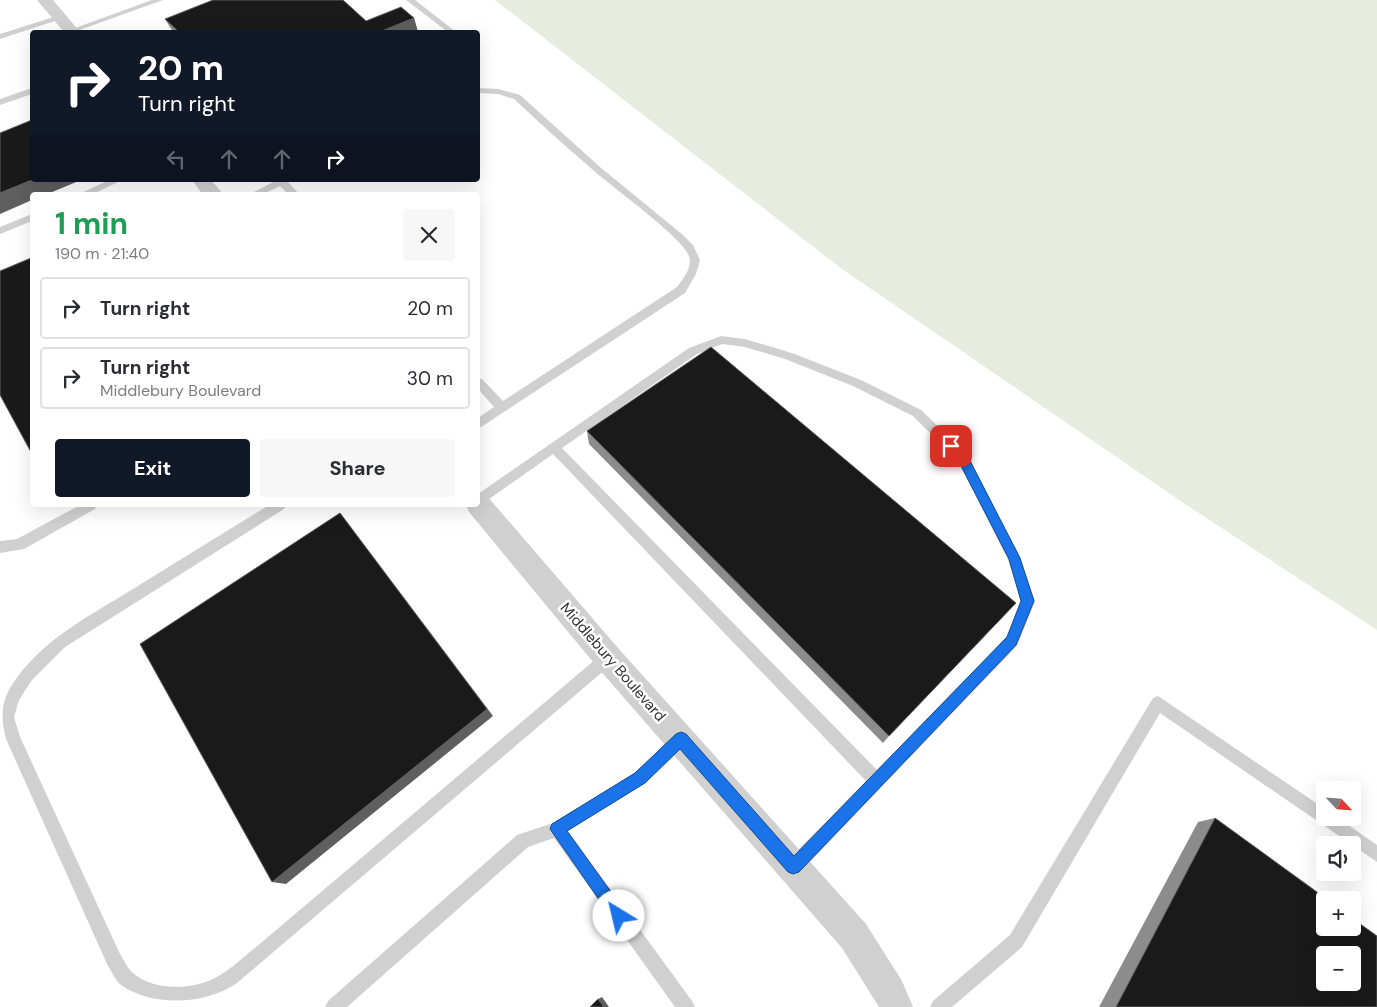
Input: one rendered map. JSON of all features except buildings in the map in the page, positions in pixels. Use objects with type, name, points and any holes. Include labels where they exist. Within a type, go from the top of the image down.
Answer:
[{"type":"street","points":[[45,0],[70,30]]},
{"type":"street","points":[[203,182],[211,192]]},
{"type":"street","name":"Middlebury Boulevard","points":[[480,506],[608,658],[854,936],[890,993],[896,1007]]},
{"type":"lane","points":[[78,30],[160,0]]},
{"type":"lane","points":[[410,0],[449,30]]},
{"type":"lane","points":[[0,37],[60,18]]},
{"type":"lane","points":[[480,91],[494,90],[517,97],[596,168],[681,240],[694,254],[692,274],[681,290],[480,423]]},
{"type":"lane","points":[[0,102],[30,92]]},
{"type":"lane","points":[[89,192],[112,182]]},
{"type":"lane","points":[[259,192],[281,182]]},
{"type":"lane","points":[[284,182],[292,192]]},
{"type":"lane","points":[[0,231],[30,217]]},
{"type":"lane","points":[[480,499],[692,351],[721,340],[745,343],[788,356],[857,383],[916,413],[962,457],[1014,558],[1028,601],[1012,641],[793,867]]},
{"type":"lane","points":[[480,384],[502,408]]},
{"type":"lane","points":[[554,446],[877,781]]},
{"type":"lane","points":[[0,547],[19,545],[87,507]]},
{"type":"lane","points":[[277,507],[60,642],[33,668],[14,695],[7,718],[13,740],[114,960],[128,981],[150,991],[173,996],[200,993],[222,983],[261,954],[608,658]]},
{"type":"lane","points":[[939,1007],[1016,941],[1158,703],[1377,854]]},
{"type":"lane","points":[[334,1007],[523,841],[557,829],[640,778],[681,739]]},
{"type":"lane","points":[[557,829],[686,1007]]},
{"type":"shaded area","points":[[495,0],[1377,0],[1377,630],[1185,504],[842,269]]},
{"type":"route","points":[[619,916],[557,829],[640,778],[681,739],[793,867],[1012,641],[1028,601],[1014,558],[962,457],[951,446]]}]
